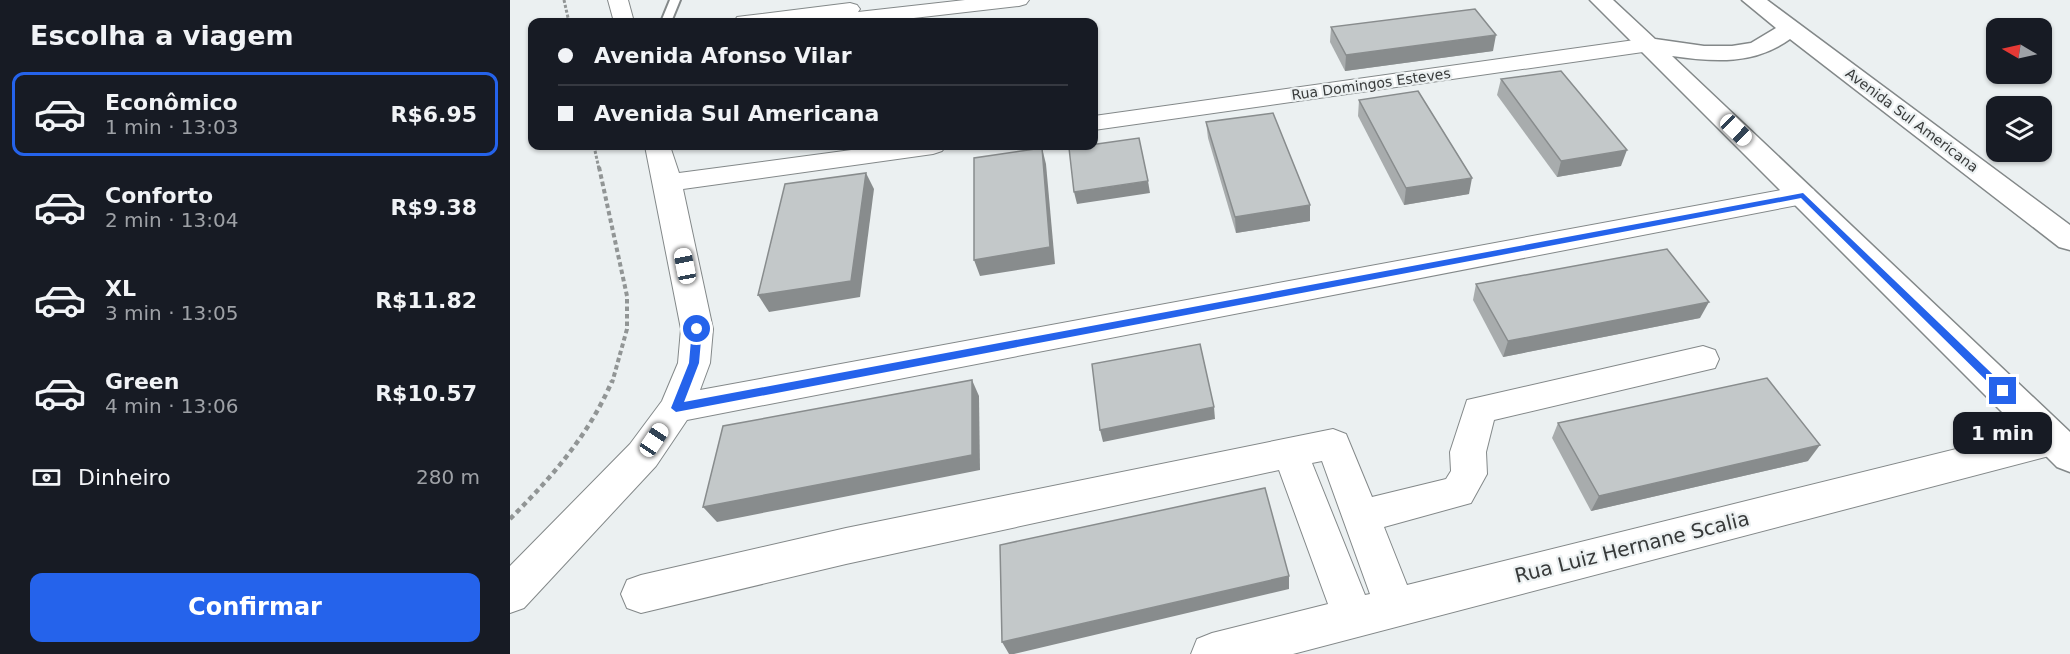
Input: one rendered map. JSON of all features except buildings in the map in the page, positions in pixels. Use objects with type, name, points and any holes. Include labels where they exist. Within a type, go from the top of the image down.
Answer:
[{"type":"street","points":[[618,0],[623,18]]},
{"type":"street","points":[[755,18],[779,9],[925,0]]},
{"type":"street","points":[[863,18],[1019,0]]},
{"type":"street","points":[[1601,0],[2062,448]]},
{"type":"street","name":"Avenida Sul Americana","points":[[1753,0],[2070,240]]},
{"type":"street","points":[[1649,45],[1695,52],[1740,52],[1760,47],[1791,28]]},
{"type":"street","name":"Rua Domingos Esteves","points":[[1098,122],[1649,45]]},
{"type":"street","points":[[510,594],[643,455],[676,408],[694,363],[697,329],[668,183],[659,150]]},
{"type":"street","points":[[668,183],[904,150]]},
{"type":"street","points":[[676,408],[1803,195]]},
{"type":"street","points":[[1361,516],[1458,492],[1469,474],[1468,452],[1479,410],[1703,359]]},
{"type":"street","points":[[641,594],[846,546],[1332,444],[1395,607]]},
{"type":"street","name":"Rua Luiz Hernane Scalia","points":[[1212,654],[1395,607],[2062,448]]},
{"type":"street","points":[[1290,453],[1354,618]]},
{"type":"lane","points":[[668,18],[675,0]]},
{"type":"path","points":[[564,0],[568,18]]},
{"type":"path","points":[[510,519],[573,448],[596,417],[616,376],[628,328],[627,303],[618,252],[595,150]]},
{"type":"route","points":[[697,329],[694,363],[676,408],[1803,195],[2003,391]]}]
